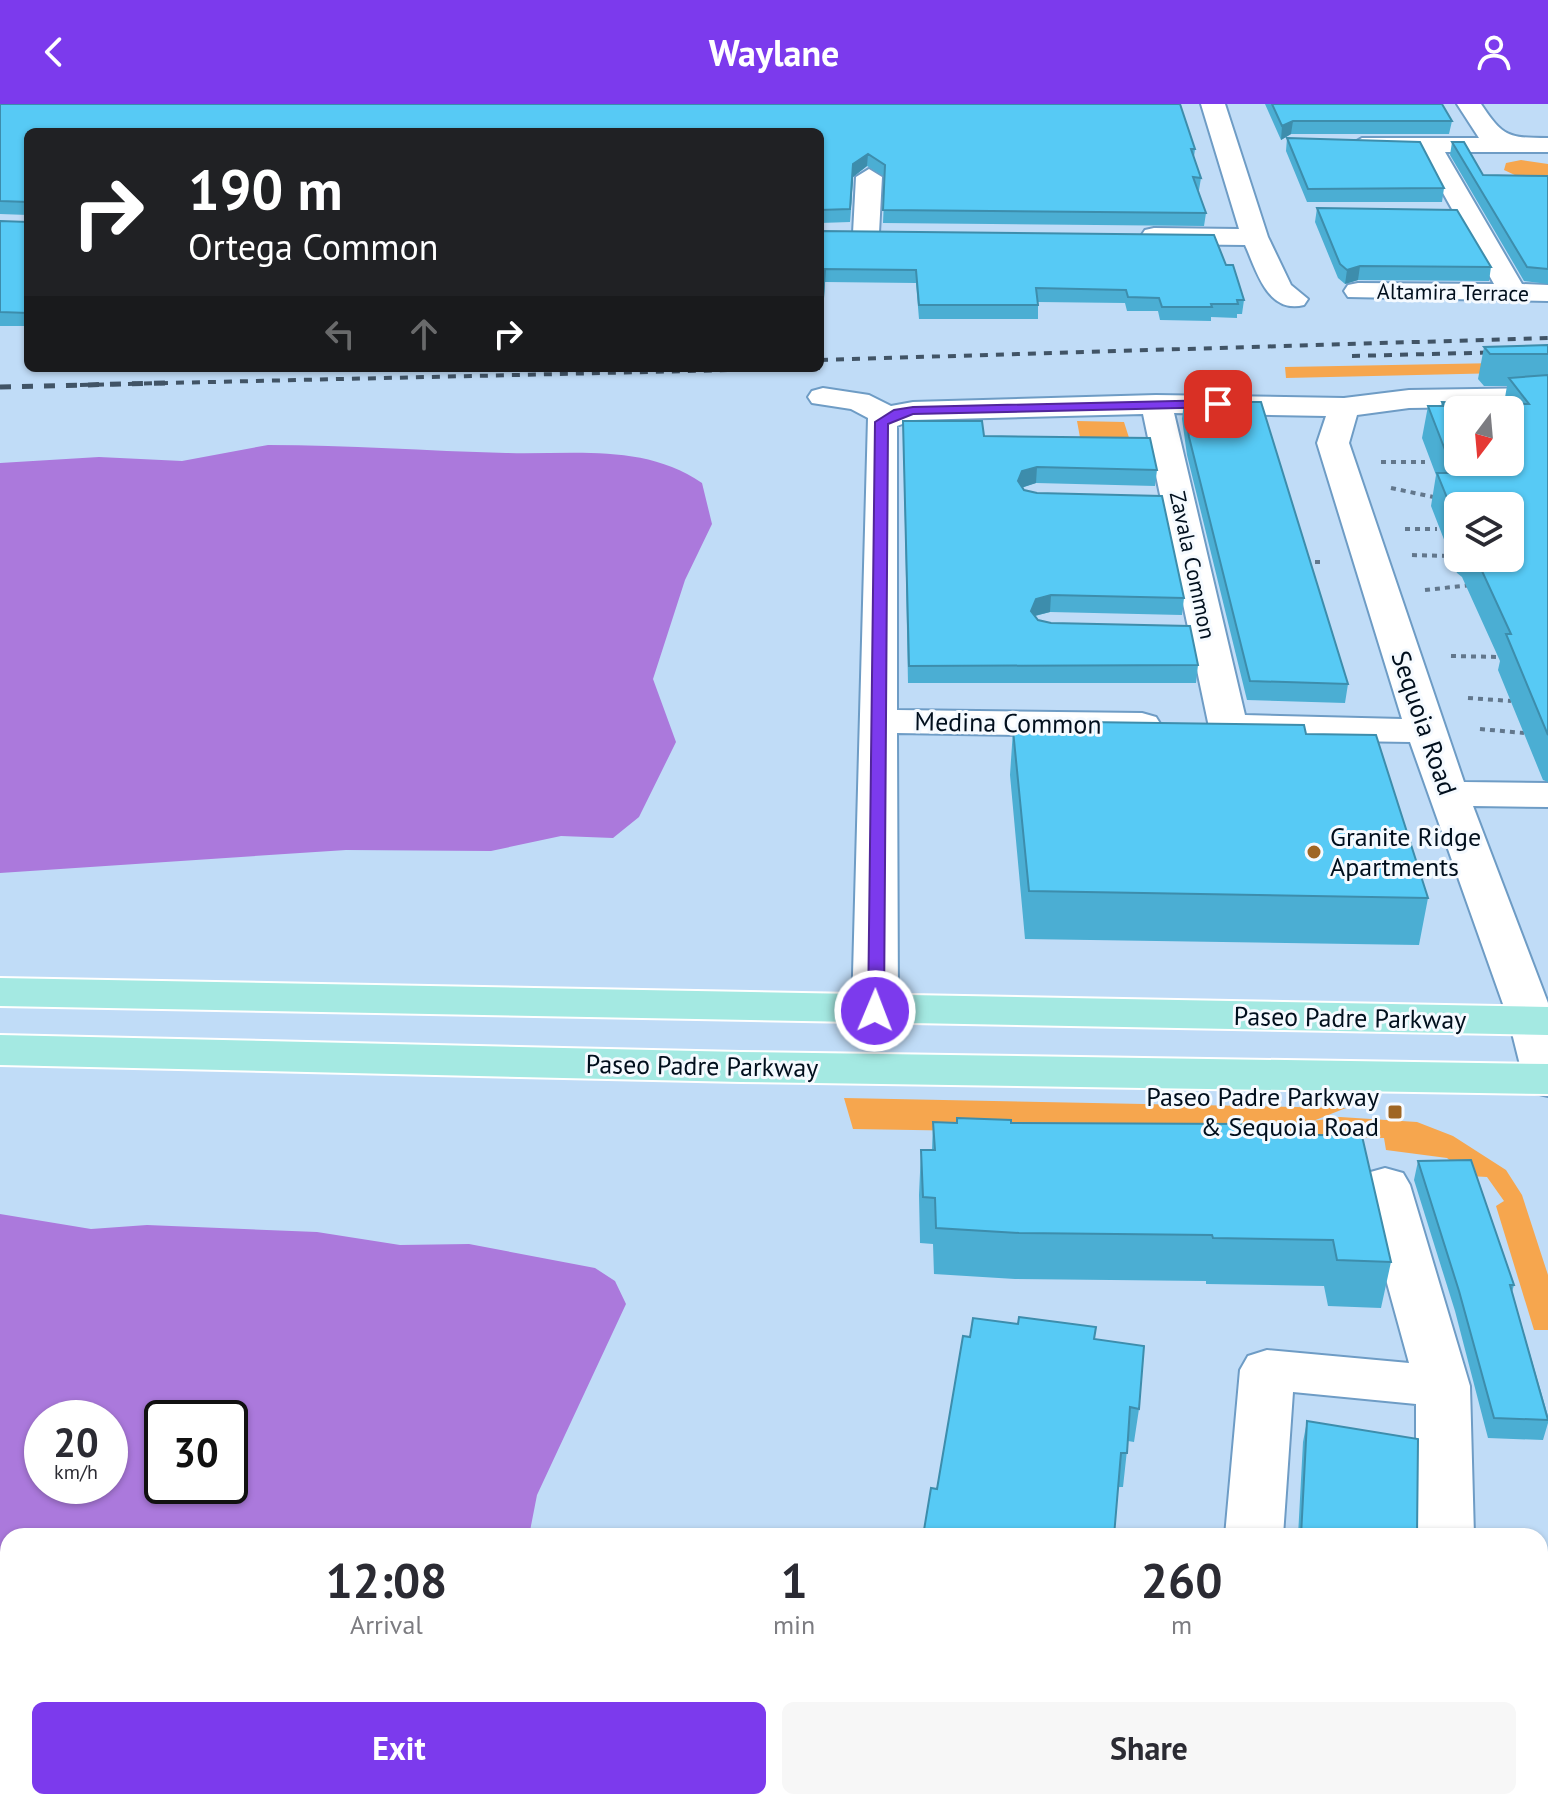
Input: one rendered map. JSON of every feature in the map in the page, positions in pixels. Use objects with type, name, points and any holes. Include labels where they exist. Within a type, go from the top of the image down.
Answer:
[{"type":"main road","name":"Paseo Padre Parkway","points":[[0,992],[875,1011],[1540,1021]]},
{"type":"main road","name":"Paseo Padre Parkway","points":[[0,1050],[1548,1080]]},
{"type":"street","points":[[1213,104],[1255,237],[1279,290],[1294,299]]},
{"type":"street","points":[[1469,104],[1490,136],[1512,145]]},
{"type":"street","points":[[1508,117],[1521,137],[1512,145]]},
{"type":"street","points":[[1337,145],[1548,145]]},
{"type":"street","points":[[1429,145],[1464,213],[1513,293]]},
{"type":"street","points":[[866,233],[869,177]]},
{"type":"street","points":[[1434,213],[1464,213]]},
{"type":"street","points":[[835,233],[897,234]]},
{"type":"street","points":[[1130,236],[1255,237]]},
{"type":"street","name":"Altamira Terrace","points":[[1358,291],[1548,293]]},
{"type":"street","points":[[823,397],[858,401],[889,417]]},
{"type":"street","points":[[875,1011],[880,721],[879,428],[889,417],[913,411],[1156,404],[1344,407],[1409,399],[1548,397]]},
{"type":"street","name":"Zavala Common","points":[[1156,404],[1164,498],[1191,628],[1202,726]]},
{"type":"street","name":"Sequoia Road","points":[[1344,407],[1333,443],[1425,731],[1540,1021],[1548,1080]]},
{"type":"street","name":"Medina Common","points":[[880,721],[1425,731]]},
{"type":"street","points":[[1449,794],[1548,795]]},
{"type":"street","points":[[1385,1185],[1443,1386],[1445,1528]]},
{"type":"street","points":[[1255,1528],[1267,1370],[1443,1386]]},
{"type":"path","points":[[1380,462],[1425,462]]},
{"type":"path","points":[[1391,488],[1444,499]]},
{"type":"path","points":[[1405,529],[1437,529]]},
{"type":"path","points":[[1412,555],[1444,556]]},
{"type":"path","points":[[1295,562],[1324,562]]},
{"type":"path","points":[[1470,585],[1472,594]]},
{"type":"path","points":[[1425,590],[1485,586]]},
{"type":"path","points":[[1451,656],[1507,657]]},
{"type":"path","points":[[1468,698],[1511,701]]},
{"type":"path","points":[[1480,729],[1524,733]]},
{"type":"shaded area","points":[[1521,160],[1548,164],[1548,177],[1517,176],[1504,170],[1506,163]]},
{"type":"shaded area","points":[[1548,362],[1548,372],[1286,378],[1285,367]]},
{"type":"shaded area","points":[[1077,421],[1124,422],[1131,444],[1081,443]]},
{"type":"shaded area","points":[[268,445],[632,456],[680,470],[702,483],[712,524],[685,580],[653,679],[676,742],[639,817],[613,838],[561,836],[491,851],[346,850],[0,873],[0,463],[99,457],[182,461]]},
{"type":"shaded area","points":[[844,1098],[1346,1108],[1313,1121],[1340,1117],[1417,1122],[1453,1136],[1506,1170],[1522,1195],[1548,1275],[1548,1330],[1534,1330],[1496,1206],[1504,1201],[1487,1177],[1469,1176],[1447,1158],[1386,1150],[1384,1138],[853,1129]]},
{"type":"shaded area","points":[[0,1214],[91,1229],[147,1225],[317,1232],[400,1245],[469,1244],[595,1268],[615,1281],[626,1304],[537,1495],[531,1528],[0,1528]]},
{"type":"building","points":[[0,104],[1180,104],[1201,178],[1193,177],[1206,213],[883,210],[885,165],[868,154],[853,164],[850,209],[824,210],[824,128],[24,128],[24,202],[0,201]]},
{"type":"building","points":[[1272,104],[1442,104],[1452,121],[1293,121],[1282,126]]},
{"type":"building","points":[[1287,138],[1420,142],[1444,188],[1308,189]]},
{"type":"building","points":[[1452,142],[1464,142],[1483,175],[1548,176],[1548,269],[1527,267]]},
{"type":"building","points":[[1317,208],[1457,210],[1491,267],[1360,266],[1347,270],[1340,264]]},
{"type":"building","points":[[0,221],[24,222],[24,313],[0,312]]},
{"type":"building","points":[[824,231],[1214,235],[1226,265],[1233,265],[1244,300],[1237,300],[1238,304],[1211,304],[1212,307],[1162,307],[1159,298],[1128,297],[1126,290],[1036,288],[1038,305],[919,305],[916,270],[825,269],[824,284]]},
{"type":"building","points":[[1548,345],[1548,354],[1490,354],[1484,347]]},
{"type":"building","points":[[1548,375],[1548,735],[1506,634],[1511,634],[1482,572],[1524,572],[1524,492],[1445,492],[1437,473],[1444,473],[1444,476],[1524,476],[1524,404],[1529,404],[1509,378]]},
{"type":"building","points":[[1184,402],[1261,402],[1348,684],[1250,681],[1189,437]]},
{"type":"building","points":[[1428,406],[1444,406],[1444,447]]},
{"type":"building","points":[[903,421],[982,421],[984,436],[1150,438],[1157,470],[1037,467],[1022,471],[1018,481],[1024,490],[1037,493],[1162,496],[1184,598],[1051,595],[1036,599],[1031,611],[1038,620],[1051,623],[1190,626],[1198,665],[909,666]]},
{"type":"building","name":"Granite Ridge Apartments","points":[[1085,722],[1304,725],[1306,734],[1376,735],[1428,898],[1029,891],[1013,730],[1086,731]]},
{"type":"building","points":[[957,1118],[1011,1120],[1011,1123],[1249,1124],[1274,1127],[1275,1134],[1362,1136],[1391,1262],[1337,1260],[1333,1240],[1019,1233],[936,1228],[935,1198],[923,1197],[921,1150],[935,1150],[933,1122],[957,1123]]},
{"type":"building","points":[[1471,1160],[1514,1285],[1510,1285],[1548,1420],[1494,1418],[1459,1291],[1418,1161]]},
{"type":"building","points":[[1019,1317],[1096,1327],[1094,1339],[1144,1346],[1139,1409],[1130,1407],[1127,1453],[1121,1453],[1115,1528],[924,1528],[931,1488],[937,1489],[963,1336],[970,1337],[973,1318],[1018,1324]]},
{"type":"building","points":[[1307,1421],[1418,1439],[1417,1528],[1301,1528]]},
{"type":"railway","points":[[824,360],[1548,338]]},
{"type":"railway","points":[[1352,356],[1548,351]]},
{"type":"railway","points":[[144,384],[646,372]]},
{"type":"railway","points":[[144,384],[166,383]]},
{"type":"railway","points":[[0,387],[144,384]]},
{"type":"railway","points":[[80,385],[144,384]]},
{"type":"place","name":"Granite Ridge Apartments","points":[[1314,852]]},
{"type":"place","name":"Paseo Padre Parkway & Sequoia Road","points":[[1395,1112]]},
{"type":"route","points":[[875,1011],[881,422],[899,413],[913,411],[1218,404]]}]
